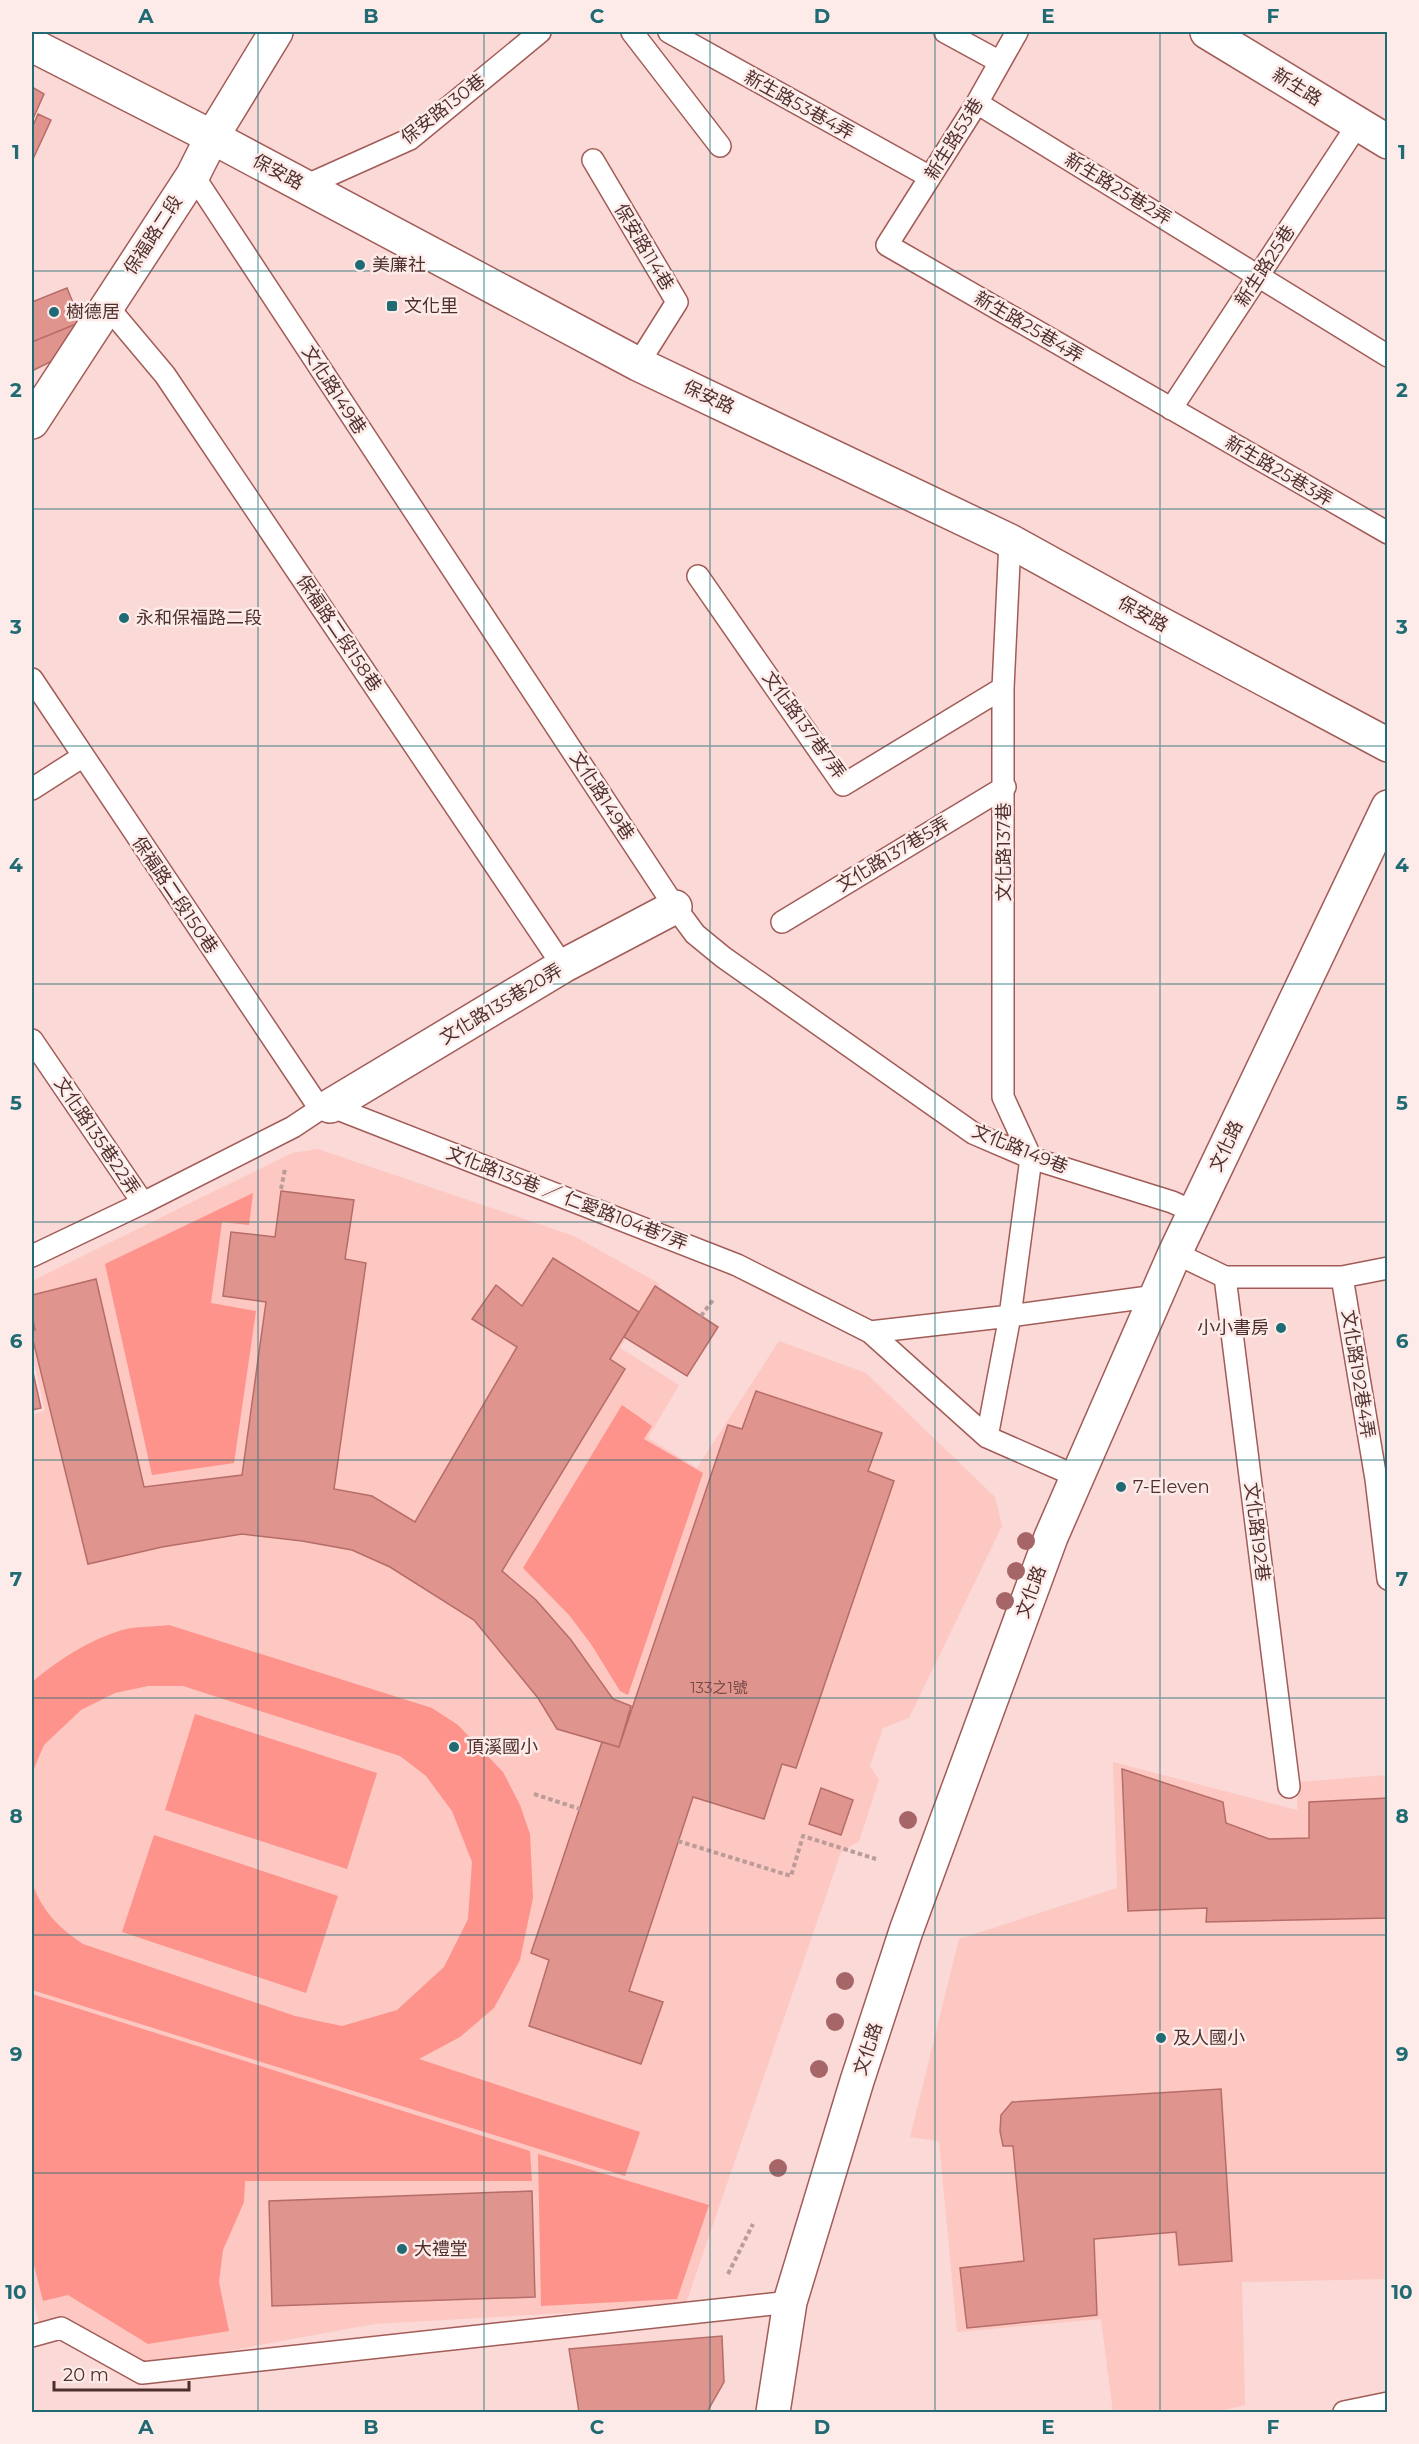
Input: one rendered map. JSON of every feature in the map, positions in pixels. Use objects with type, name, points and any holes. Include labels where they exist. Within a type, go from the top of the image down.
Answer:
[{"type":"street","name":"保福路二段","points":[[32,422],[192,175],[212,137],[276,32]]},
{"type":"street","name":"新生路","points":[[1207,32],[1388,142]]},
{"type":"street","name":"保安路","points":[[32,45],[212,137],[638,363],[1010,541],[1388,745]]},
{"type":"street","name":"文化路","points":[[773,2412],[790,2302],[857,2081],[906,1931],[1052,1537],[1175,1252],[1388,807]]},
{"type":"street","name":"文化路135巷20弄","points":[[325,1108],[564,966],[675,908]]},
{"type":"lane","name":"保安路130巷","points":[[305,186],[410,139],[540,32]]},
{"type":"lane","points":[[632,32],[720,146]]},
{"type":"lane","name":"新生路53巷4弄","points":[[669,32],[930,177]]},
{"type":"lane","points":[[945,32],[1000,62]]},
{"type":"lane","name":"新生路53巷","points":[[887,245],[977,103],[1017,32]]},
{"type":"lane","name":"新生路25巷2弄","points":[[977,103],[1260,275],[1388,356]]},
{"type":"lane","name":"新生路25巷","points":[[1172,409],[1358,124]]},
{"type":"lane","name":"保安路114巷","points":[[593,160],[677,302],[638,363]]},
{"type":"lane","name":"文化路149巷","points":[[192,175],[675,908],[695,934],[973,1133],[1031,1158],[1172,1202],[1194,1212]]},
{"type":"lane","name":"新生路25巷4弄","points":[[887,245],[1172,409]]},
{"type":"lane","name":"保福路二段158巷","points":[[107,306],[165,375],[564,966]]},
{"type":"lane","name":"新生路25巷3弄","points":[[1172,409],[1388,533]]},
{"type":"lane","name":"文化路137巷","points":[[1010,541],[1003,688],[1005,787],[1003,1097],[1031,1158]]},
{"type":"lane","name":"文化路137巷7弄","points":[[698,576],[843,785],[1003,688]]},
{"type":"lane","name":"保福路二段150巷","points":[[32,679],[82,757],[325,1108]]},
{"type":"lane","points":[[32,789],[82,757]]},
{"type":"lane","name":"文化路137巷5弄","points":[[782,922],[1005,787]]},
{"type":"lane","name":"文化路135巷22弄","points":[[32,1040],[143,1203]]},
{"type":"lane","points":[[32,1256],[143,1203],[293,1127],[325,1108]]},
{"type":"lane","name":"文化路135巷 ／ 仁愛路104巷7弄","points":[[325,1108],[737,1265],[870,1332],[987,1437],[1078,1477]]},
{"type":"lane","points":[[987,1437],[1010,1316],[1031,1158]]},
{"type":"lane","points":[[1175,1252],[1225,1277],[1342,1277],[1388,1268]]},
{"type":"lane","name":"文化路192巷","points":[[1225,1277],[1289,1787]]},
{"type":"lane","name":"文化路192巷4弄","points":[[1342,1277],[1376,1479],[1388,1579]]},
{"type":"lane","points":[[870,1332],[1156,1296]]},
{"type":"lane","points":[[32,2336],[61,2328],[142,2373],[790,2302]]},
{"type":"lane","points":[[1344,2412],[1388,2403]]},
{"type":"path","points":[[701,1316],[713,1300]]},
{"type":"path","points":[[534,1794],[580,1809]]},
{"type":"path","points":[[678,1841],[791,1876],[803,1836],[876,1859]]},
{"type":"path","points":[[728,2275],[753,2224]]},
{"type":"shaded area","name":"頂溪國小","points":[[318,1149],[574,1236],[660,1284],[620,1348],[679,1385],[648,1438],[697,1468],[779,1341],[866,1373],[995,1497],[1002,1526],[909,1718],[883,1728],[870,1766],[879,1780],[859,1841],[841,1852],[685,2306],[374,2324],[145,2366],[60,2318],[39,2323],[32,2293],[32,1415],[45,1411],[32,1353],[32,1281],[292,1153]]},
{"type":"shaded area","points":[[253,1193],[249,1225],[222,1222],[211,1303],[256,1311],[234,1463],[152,1475],[105,1264]]},
{"type":"shaded area","points":[[622,1405],[652,1426],[644,1439],[703,1473],[628,1695],[620,1691],[591,1644],[569,1615],[523,1568]]},
{"type":"shaded area","points":[[169,1625],[432,1708],[458,1725],[503,1772],[520,1805],[530,1834],[533,1898],[520,1960],[494,2008],[460,2037],[419,2059],[640,2132],[625,2176],[32,1990],[32,1883],[52,1918],[83,1944],[295,2016],[342,2026],[397,2010],[444,1967],[468,1919],[472,1862],[452,1811],[426,1776],[400,1756],[183,1686],[148,1686],[115,1693],[81,1710],[44,1745],[32,1773],[32,1682],[74,1652],[110,1634],[133,1628]]},
{"type":"shaded area","points":[[195,1714],[377,1773],[347,1869],[165,1810]]},
{"type":"shaded area","name":"及人國小","points":[[1113,1762],[1297,1810],[1298,1782],[1387,1775],[1387,2279],[1242,2282],[1245,2405],[1216,2412],[1113,2412],[1101,2319],[957,2332],[939,2141],[910,2137],[959,1939],[1117,1888]]},
{"type":"shaded area","points":[[154,1835],[338,1896],[306,1993],[122,1932]]},
{"type":"shaded area","points":[[32,1994],[530,2151],[532,2181],[245,2181],[244,2202],[223,2250],[219,2282],[229,2331],[148,2344],[68,2295],[43,2301],[32,2257]]},
{"type":"shaded area","points":[[538,2154],[709,2205],[677,2299],[541,2306]]},
{"type":"building","points":[[32,87],[44,94],[32,121]]},
{"type":"building","points":[[38,114],[51,120],[33,159],[32,128]]},
{"type":"building","name":"樹德居","points":[[67,288],[81,322],[32,342],[32,302]]},
{"type":"building","points":[[81,322],[68,353],[32,371],[32,342]]},
{"type":"building","points":[[281,1191],[354,1200],[345,1259],[366,1263],[334,1489],[372,1496],[415,1522],[517,1347],[472,1319],[496,1285],[522,1306],[553,1258],[639,1312],[610,1359],[625,1369],[502,1571],[536,1600],[571,1640],[613,1699],[631,1706],[619,1747],[557,1729],[538,1698],[474,1620],[390,1567],[352,1550],[242,1534],[162,1547],[88,1564],[32,1336],[32,1331],[35,1330],[32,1295],[96,1279],[144,1487],[242,1475],[266,1302],[223,1296],[231,1232],[275,1237]]},
{"type":"building","points":[[655,1286],[718,1327],[687,1376],[624,1337]]},
{"type":"building","points":[[32,1368],[41,1408],[32,1410]]},
{"type":"building","points":[[756,1391],[882,1433],[868,1471],[894,1481],[796,1768],[782,1764],[764,1819],[693,1797],[629,1991],[663,2002],[641,2064],[529,2026],[549,1960],[531,1953],[602,1742],[619,1747],[728,1425],[742,1429]]},
{"type":"building","points":[[1122,1769],[1223,1802],[1226,1823],[1269,1839],[1309,1838],[1309,1802],[1388,1798],[1388,1918],[1206,1922],[1207,1908],[1128,1911]]},
{"type":"building","points":[[821,1788],[853,1800],[841,1835],[809,1824]]},
{"type":"building","points":[[1221,2089],[1232,2261],[1179,2265],[1176,2232],[1094,2239],[1097,2315],[967,2328],[960,2268],[1024,2261],[1013,2146],[1003,2146],[1000,2131],[1001,2115],[1012,2102]]},
{"type":"building","name":"大禮堂","points":[[532,2191],[535,2297],[272,2306],[269,2201]]},
{"type":"building","points":[[722,2336],[724,2382],[707,2412],[579,2412],[569,2349]]},
{"type":"place","name":"美廉社","points":[[360,265]]},
{"type":"place","name":"文化里","points":[[392,306]]},
{"type":"place","name":"樹德居","points":[[54,312]]},
{"type":"place","name":"永和保福路二段","points":[[124,618]]},
{"type":"place","name":"小小書房","points":[[1281,1328]]},
{"type":"place","name":"7-Eleven","points":[[1121,1487]]},
{"type":"place","name":"頂溪國小","points":[[454,1747]]},
{"type":"place","name":"及人國小","points":[[1161,2038]]},
{"type":"place","name":"大禮堂","points":[[402,2249]]}]
